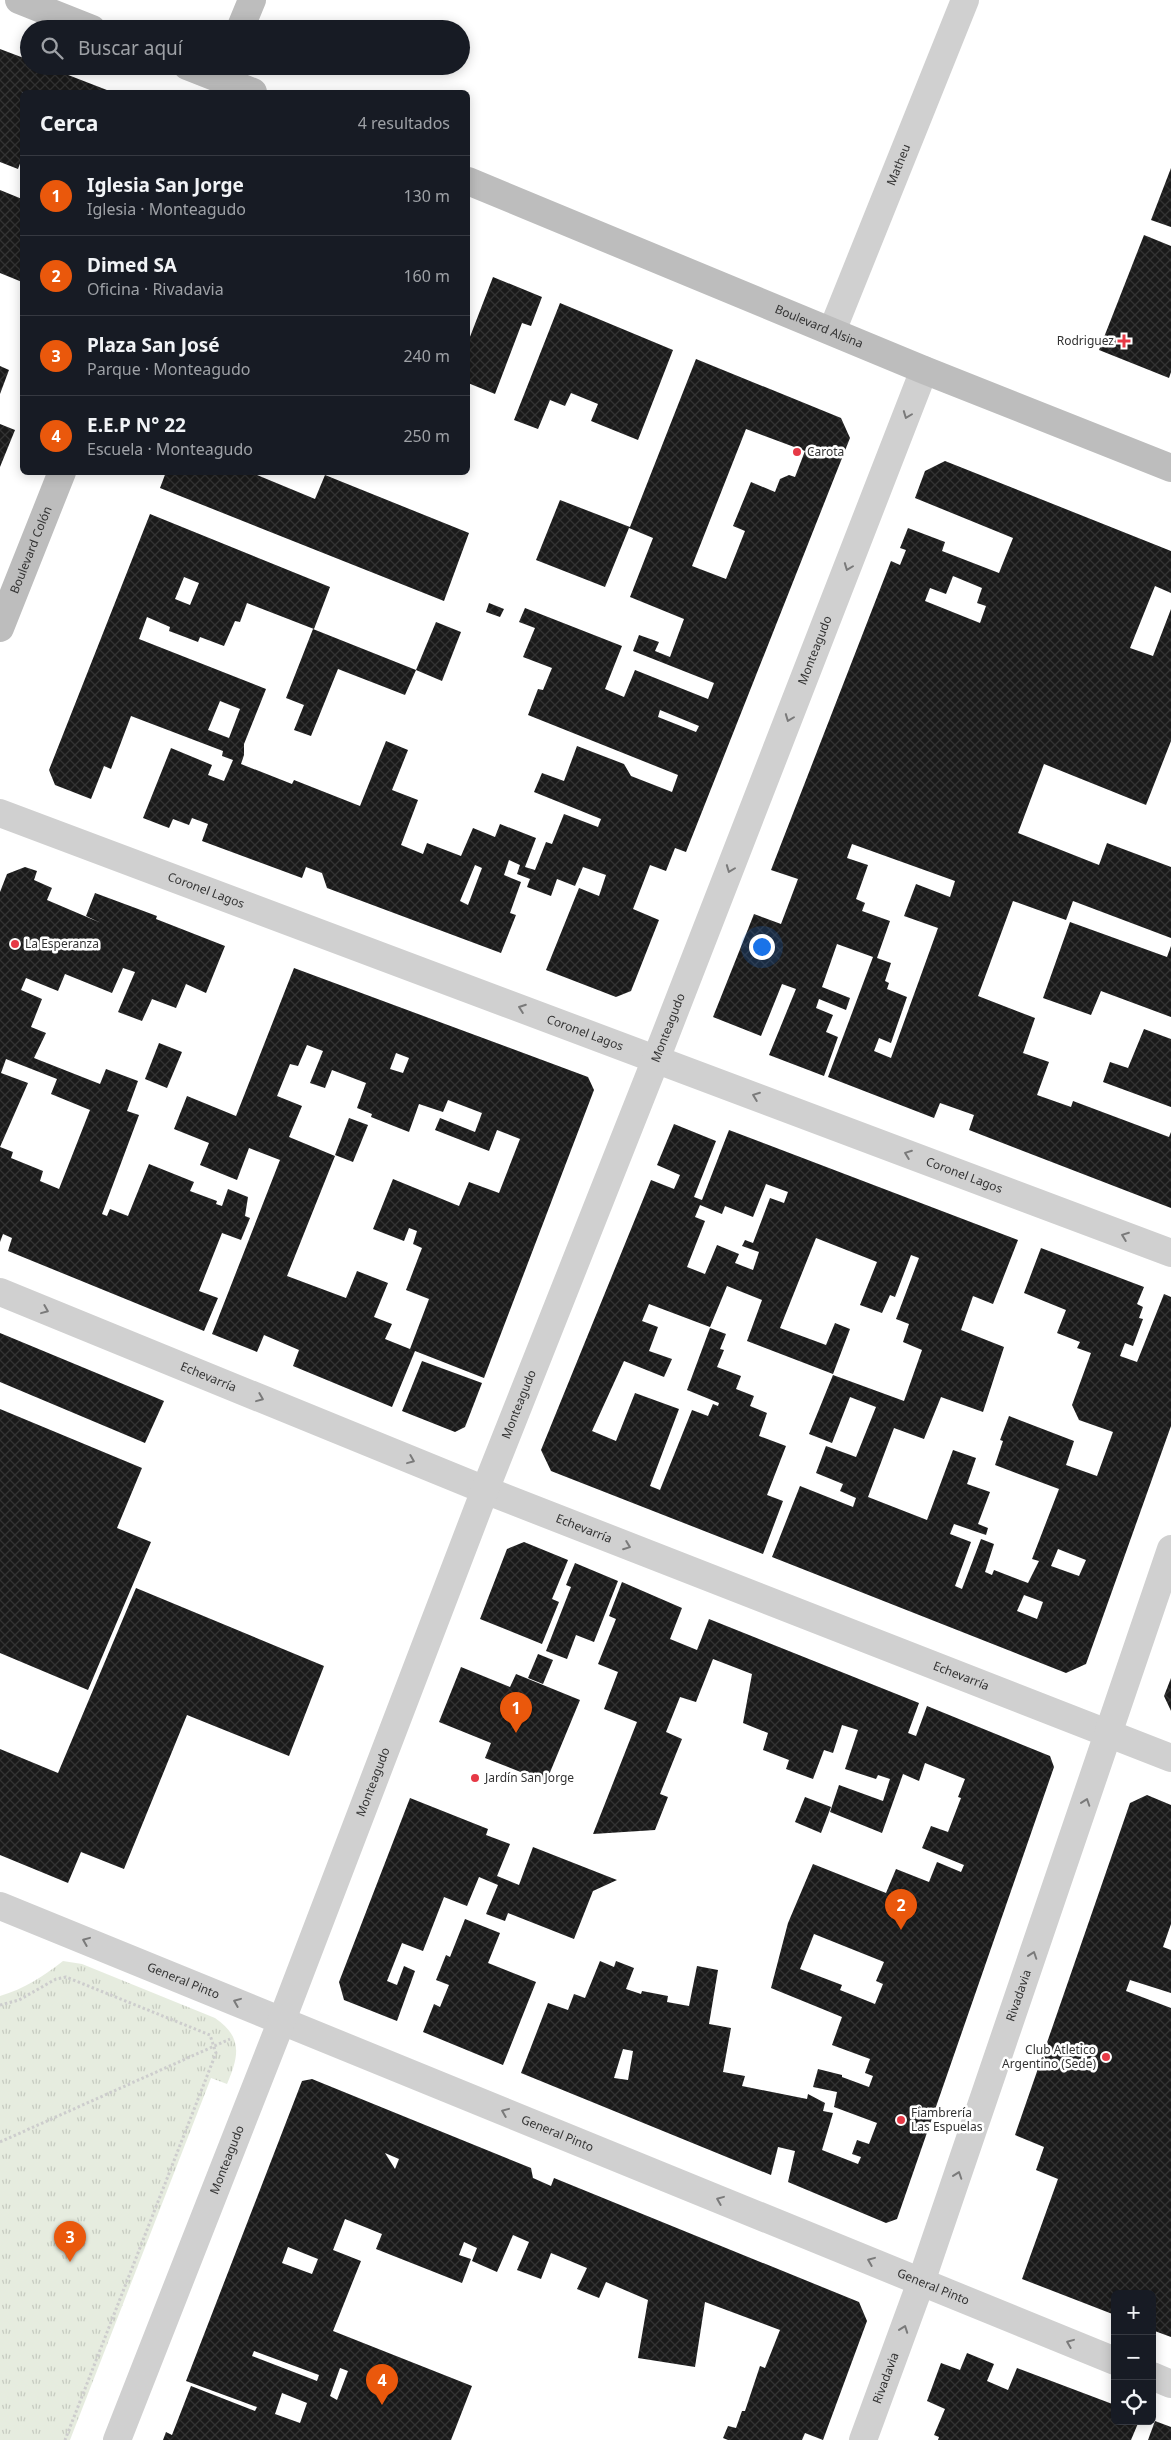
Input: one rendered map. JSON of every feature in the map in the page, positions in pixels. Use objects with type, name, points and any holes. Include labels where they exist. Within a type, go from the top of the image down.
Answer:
[{"type":"main road","points":[[19,0],[69,20]]},
{"type":"main road","points":[[244,20],[252,0]]},
{"type":"main road","points":[[220,79],[248,90]]},
{"type":"main road","name":"Boulevard Alsina","points":[[470,182],[924,370],[1171,468]]},
{"type":"main road","name":"Boulevard Colón","points":[[0,628],[61,475]]},
{"type":"street","name":"Matheu","points":[[832,331],[965,0]]},
{"type":"street","name":"Monteagudo","points":[[117,2440],[282,2020],[485,1490],[656,1059],[924,370]]},
{"type":"street","name":"Coronel Lagos","points":[[0,814],[1171,1253]]},
{"type":"street","name":"Echevarría","points":[[0,1292],[485,1490],[1171,1758]]},
{"type":"street","name":"Rivadavia","points":[[863,2440],[921,2282],[1171,1549]]},
{"type":"street","name":"General Pinto","points":[[0,1906],[1111,2359]]},
{"type":"street","points":[[1156,2378],[1171,2384]]},
{"type":"path","points":[[0,2006],[18,2000],[56,1978],[66,1977],[210,2035],[216,2053],[64,2440]]},
{"type":"path","points":[[0,2142],[231,2038]]},
{"type":"green space","points":[[63,1961],[82,1964],[215,2018],[230,2032],[236,2048],[236,2056],[227,2084],[211,2078],[70,2440],[0,2440],[0,1996],[17,1990],[49,1972]]},
{"type":"building","points":[[0,49],[20,57],[20,75],[68,75],[107,90],[20,90],[20,164],[18,169],[0,162]]},
{"type":"building","points":[[1171,168],[1171,227],[1151,220]]},
{"type":"building","points":[[0,190],[20,198],[20,281],[0,273]]},
{"type":"building","points":[[1144,235],[1171,246],[1171,372],[1169,378],[1099,350]]},
{"type":"building","points":[[493,277],[542,297],[531,326],[522,323],[495,394],[470,384],[470,337]]},
{"type":"building","points":[[560,303],[673,350],[638,440],[591,421],[598,404],[571,393],[565,406],[550,400],[538,429],[514,420]]},
{"type":"building","points":[[696,359],[841,418],[850,438],[686,852],[675,848],[666,871],[650,865],[633,909],[659,920],[631,991],[616,997],[546,970],[579,888],[599,896],[606,875],[583,867],[575,886],[557,879],[551,896],[527,887],[530,879],[517,874],[520,865],[509,860],[504,875],[521,882],[510,913],[516,915],[501,953],[327,888],[322,873],[306,867],[302,878],[202,841],[208,824],[192,818],[189,825],[173,819],[169,828],[143,818],[171,748],[212,765],[208,775],[224,781],[233,760],[222,756],[223,751],[131,716],[111,769],[104,766],[91,799],[55,785],[49,770],[150,514],[330,587],[314,629],[247,603],[240,622],[235,621],[224,646],[200,637],[198,642],[169,631],[170,627],[147,617],[139,639],[266,689],[244,744],[244,755],[241,764],[292,784],[294,780],[360,806],[386,741],[408,750],[392,790],[418,800],[401,845],[423,854],[427,843],[461,856],[473,828],[495,837],[500,824],[536,838],[525,867],[535,870],[546,842],[552,844],[564,814],[598,827],[601,819],[534,792],[542,773],[564,781],[577,746],[624,764],[631,776],[672,792],[678,775],[528,715],[538,689],[543,690],[552,668],[523,657],[535,628],[519,622],[525,608],[622,646],[605,689],[624,697],[635,670],[708,699],[714,683],[633,651],[639,635],[659,642],[655,651],[670,657],[684,619],[630,597],[653,538],[629,528],[605,587],[536,560],[560,500],[630,527]],"holes":[[[746,429],[805,451],[795,477],[789,475],[780,479],[775,492],[751,482],[733,526],[745,531],[726,579],[692,566]],[[184,577],[199,583],[190,605],[175,599]],[[220,701],[240,709],[229,738],[208,730]],[[660,710],[699,726],[696,732],[658,717]],[[475,865],[482,868],[468,905],[460,901]]]},
{"type":"building","points":[[0,366],[9,370],[0,394]]},
{"type":"building","points":[[0,424],[15,430],[0,467]]},
{"type":"building","points":[[945,461],[1171,551],[1171,593],[1155,586],[1130,648],[1153,656],[1171,609],[1171,741],[1146,805],[1044,764],[1018,833],[1099,865],[1107,843],[1171,867],[1171,938],[1073,901],[1066,920],[1013,901],[978,996],[1035,1018],[1023,1053],[1049,1062],[1037,1095],[1071,1107],[1073,1101],[1169,1137],[1171,1132],[1171,1208],[969,1130],[974,1115],[940,1103],[934,1118],[828,1077],[873,957],[837,944],[822,987],[850,998],[846,1010],[819,999],[816,1008],[833,1015],[826,1032],[838,1037],[824,1076],[769,1055],[796,989],[782,984],[761,1036],[713,1017],[754,914],[781,924],[798,879],[771,870],[891,561],[900,565],[906,550],[900,548],[908,528],[945,542],[942,551],[999,573],[1013,538],[915,498],[925,471]],"holes":[[[953,576],[982,588],[977,603],[986,606],[980,623],[925,601],[930,588],[946,594]],[[852,844],[955,881],[950,897],[916,884],[904,916],[938,928],[891,1058],[874,1051],[879,1038],[891,1043],[907,997],[887,989],[889,983],[885,981],[891,963],[877,958],[890,921],[862,911],[865,903],[856,899],[868,865],[847,858]]]},
{"type":"building","points":[[165,475],[257,475],[315,499],[325,475],[469,533],[444,601],[160,488]]},
{"type":"building","points":[[489,603],[504,609],[500,617],[486,612]]},
{"type":"building","points":[[436,622],[461,632],[442,681],[416,670]]},
{"type":"building","points":[[313,629],[416,670],[405,695],[338,669],[311,736],[294,730],[304,705],[286,698]]},
{"type":"building","points":[[25,867],[37,871],[34,880],[52,888],[47,900],[101,923],[86,916],[95,893],[157,916],[156,919],[225,946],[206,993],[186,984],[176,1008],[152,999],[142,1021],[118,1012],[135,972],[123,968],[112,993],[65,974],[58,991],[26,978],[21,990],[42,999],[31,1027],[46,1033],[34,1058],[100,1084],[106,1069],[138,1081],[127,1111],[139,1115],[102,1214],[107,1216],[110,1209],[128,1216],[149,1164],[194,1182],[190,1191],[217,1201],[216,1204],[222,1206],[228,1189],[248,1197],[245,1216],[250,1218],[241,1240],[222,1233],[199,1291],[218,1298],[204,1331],[8,1251],[12,1238],[3,1234],[0,1242],[0,1147],[0,892],[7,874]],"holes":[[[6,1059],[57,1079],[51,1094],[90,1110],[59,1189],[40,1181],[43,1171],[11,1158],[13,1152],[0,1147],[28,1083],[1,1073]]]},
{"type":"building","points":[[1070,922],[1167,957],[1171,946],[1171,1017],[1101,991],[1091,1015],[1043,998]]},
{"type":"building","points":[[294,968],[588,1077],[594,1090],[484,1378],[415,1351],[392,1407],[293,1366],[299,1350],[264,1335],[257,1352],[212,1334],[280,1160],[249,1148],[237,1180],[200,1165],[209,1143],[174,1129],[187,1096],[236,1116]],"holes":[[[307,1045],[323,1051],[310,1083],[325,1088],[332,1070],[366,1083],[357,1108],[372,1114],[371,1117],[409,1132],[419,1104],[443,1112],[448,1100],[482,1113],[475,1132],[440,1118],[435,1130],[489,1151],[497,1130],[520,1139],[499,1193],[469,1182],[459,1206],[393,1179],[373,1229],[404,1241],[409,1228],[417,1231],[413,1244],[422,1248],[406,1290],[429,1299],[410,1349],[385,1339],[392,1324],[374,1317],[388,1283],[357,1271],[346,1298],[287,1276],[335,1156],[289,1137],[302,1106],[277,1096],[290,1064],[298,1066]],[[396,1053],[409,1058],[403,1073],[390,1069]]]},
{"type":"building","points":[[1144,1029],[1171,1039],[1171,1107],[1103,1082],[1110,1062],[1128,1068]]},
{"type":"building","points":[[159,1043],[182,1052],[167,1088],[145,1079]]},
{"type":"building","points":[[349,1118],[368,1125],[353,1162],[335,1155]]},
{"type":"building","points":[[674,1124],[716,1141],[694,1197],[702,1200],[729,1130],[1018,1240],[993,1304],[973,1296],[961,1330],[1004,1347],[983,1412],[941,1397],[924,1439],[894,1428],[868,1497],[927,1520],[953,1450],[976,1458],[967,1484],[990,1492],[978,1524],[988,1528],[986,1535],[954,1524],[950,1534],[971,1542],[955,1586],[962,1589],[981,1539],[994,1544],[985,1572],[992,1575],[994,1570],[1028,1583],[1039,1561],[1032,1559],[1059,1489],[995,1465],[1003,1441],[1000,1440],[1009,1416],[1074,1441],[1066,1465],[1097,1476],[1113,1432],[1079,1420],[1072,1405],[1091,1353],[1077,1348],[1080,1342],[1057,1333],[1066,1310],[1024,1293],[1041,1248],[1144,1287],[1137,1304],[1143,1307],[1139,1318],[1143,1319],[1133,1346],[1125,1343],[1120,1356],[1137,1362],[1164,1294],[1171,1297],[1171,1426],[1086,1664],[1066,1673],[772,1557],[800,1486],[853,1507],[856,1498],[840,1491],[843,1484],[816,1473],[826,1446],[856,1457],[876,1407],[850,1397],[832,1443],[809,1434],[833,1375],[904,1401],[922,1350],[903,1342],[909,1324],[896,1319],[919,1258],[911,1255],[895,1297],[890,1295],[882,1313],[860,1305],[877,1262],[816,1238],[780,1328],[826,1345],[835,1323],[850,1329],[833,1374],[747,1341],[762,1300],[727,1286],[710,1327],[649,1304],[642,1321],[658,1327],[649,1351],[672,1359],[664,1377],[624,1361],[592,1431],[616,1441],[635,1393],[679,1409],[650,1486],[660,1490],[692,1410],[708,1416],[713,1404],[718,1406],[719,1403],[687,1390],[710,1328],[726,1334],[720,1349],[724,1350],[717,1367],[741,1376],[736,1389],[754,1396],[750,1406],[767,1413],[759,1436],[786,1446],[767,1495],[783,1501],[763,1554],[551,1471],[541,1450],[651,1180],[674,1189],[680,1175],[657,1165]],"holes":[[[766,1184],[788,1192],[784,1203],[770,1198],[753,1243],[745,1240],[742,1246],[759,1252],[753,1270],[735,1263],[739,1254],[717,1245],[705,1274],[687,1267],[705,1221],[695,1217],[700,1205],[722,1214],[725,1206],[753,1217]],[[1058,1549],[1086,1560],[1079,1576],[1051,1566]],[[1024,1595],[1043,1602],[1037,1619],[1017,1611]]]},
{"type":"building","points":[[0,1333],[164,1401],[145,1443],[0,1382]]},
{"type":"building","points":[[422,1361],[482,1383],[465,1427],[455,1432],[402,1411]]},
{"type":"building","points":[[0,1409],[142,1468],[117,1528],[151,1542],[88,1690],[0,1653]]},
{"type":"building","points":[[524,1542],[568,1560],[552,1599],[559,1602],[542,1644],[480,1619],[507,1549]]},
{"type":"building","points":[[575,1563],[618,1581],[594,1642],[576,1635],[567,1659],[546,1651],[571,1587],[566,1585]]},
{"type":"building","points":[[622,1582],[682,1608],[670,1639],[697,1650],[709,1619],[919,1703],[908,1733],[916,1736],[927,1706],[1050,1756],[1054,1767],[897,2219],[886,2223],[788,2182],[795,2151],[778,2147],[771,2175],[521,2073],[548,2003],[568,2010],[574,1994],[585,1998],[600,1961],[614,1967],[616,1961],[634,1968],[626,1989],[641,1994],[642,1991],[668,1996],[667,2002],[689,2006],[697,1966],[718,1970],[709,2024],[731,2028],[723,2072],[745,2076],[742,2086],[807,2099],[808,2094],[825,2103],[823,2111],[833,2113],[822,2150],[858,2164],[861,2157],[852,2154],[857,2140],[869,2144],[877,2123],[834,2107],[837,2092],[813,2087],[818,2069],[842,2075],[842,2077],[869,2087],[873,2076],[865,2073],[870,2059],[832,2045],[842,2017],[771,1988],[788,1923],[813,1864],[886,1893],[896,1869],[929,1882],[937,1862],[961,1872],[964,1865],[922,1848],[931,1826],[948,1832],[961,1798],[958,1797],[965,1779],[925,1763],[919,1781],[903,1774],[882,1833],[830,1812],[839,1785],[883,1801],[890,1779],[878,1775],[876,1779],[845,1769],[858,1730],[842,1725],[833,1753],[824,1750],[813,1779],[786,1769],[789,1760],[763,1750],[768,1733],[743,1723],[752,1674],[713,1659],[696,1702],[680,1697],[666,1732],[682,1739],[660,1794],[668,1797],[655,1830],[593,1834],[637,1722],[604,1709],[618,1672],[598,1664],[616,1619],[609,1616]],"holes":[[[814,1934],[884,1962],[876,1981],[883,1984],[875,2004],[840,1990],[842,1985],[800,1969]],[[623,2049],[633,2051],[628,2080],[614,2078]]]},
{"type":"building","points":[[136,1588],[324,1666],[289,1756],[187,1715],[124,1869],[81,1852],[68,1883],[0,1855],[0,1749],[58,1773]]},
{"type":"building","points":[[538,1654],[553,1660],[543,1684],[528,1678]]},
{"type":"building","points":[[461,1667],[510,1687],[516,1674],[580,1700],[546,1782],[485,1758],[491,1743],[439,1722]]},
{"type":"building","points":[[1171,1678],[1171,1711],[1164,1696]]},
{"type":"building","points":[[1147,1795],[1171,1805],[1171,1924],[1163,1947],[1171,1950],[1171,1993],[1130,1980],[1126,1991],[1171,2008],[1171,2337],[1156,2331],[1156,2290],[1111,2290],[1111,2313],[1022,2279],[1058,2179],[1036,2170],[1044,2147],[1015,2135],[1130,1803]]},
{"type":"building","points":[[805,1797],[831,1807],[821,1833],[795,1822]]},
{"type":"building","points":[[410,1798],[488,1829],[486,1835],[510,1844],[497,1876],[519,1885],[533,1847],[617,1880],[593,1891],[574,1939],[508,1913],[505,1921],[486,1914],[498,1885],[479,1877],[467,1906],[444,1897],[423,1951],[402,1943],[387,1981],[397,1985],[404,1966],[415,1971],[397,2021],[344,2000],[339,1982]]},
{"type":"building","points":[[465,1919],[500,1933],[488,1963],[536,1982],[503,2065],[423,2032],[434,2004],[440,2007],[449,1985],[436,1980],[446,1955],[450,1957]]},
{"type":"building","points":[[312,2079],[531,2168],[533,2178],[551,2186],[554,2178],[859,2302],[867,2321],[823,2440],[805,2433],[802,2440],[728,2440],[723,2438],[728,2426],[736,2428],[742,2411],[745,2411],[760,2366],[765,2368],[780,2330],[705,2302],[695,2367],[638,2358],[648,2300],[606,2282],[599,2298],[577,2289],[587,2268],[551,2253],[541,2279],[517,2270],[529,2242],[513,2235],[497,2272],[472,2261],[477,2248],[464,2242],[459,2255],[471,2259],[462,2283],[376,2249],[382,2234],[345,2219],[333,2250],[361,2261],[333,2331],[472,2386],[451,2440],[163,2440],[166,2432],[172,2435],[191,2386],[255,2411],[257,2407],[186,2381],[302,2081]],"holes":[[[385,2153],[399,2159],[395,2169]],[[288,2247],[318,2259],[312,2274],[282,2263]],[[254,2351],[319,2375],[317,2381],[252,2356]],[[340,2368],[348,2371],[337,2400],[330,2396]],[[282,2393],[307,2403],[300,2423],[275,2414]]]},
{"type":"building","points":[[967,2353],[994,2364],[987,2381],[1008,2390],[1017,2368],[1111,2403],[1111,2425],[1137,2425],[1131,2440],[938,2440],[939,2437],[934,2435],[945,2409],[927,2401],[941,2363],[960,2370]]},
{"type":"building","points":[[1156,2421],[1171,2427],[1171,2440],[1148,2440]]},
{"type":"place","name":"Rodriguez","points":[[1124,341]]},
{"type":"place","name":"Carota","points":[[797,452]]},
{"type":"place","name":"La Esperanza","points":[[15,944]]},
{"type":"place","name":"Iglesia San Jorge","points":[[516,1733]]},
{"type":"place","name":"Jardín San Jorge","points":[[475,1778]]},
{"type":"place","name":"Dimed SA","points":[[901,1930]]},
{"type":"place","name":"Club Atletico Argentino (Sede)","points":[[1106,2057]]},
{"type":"place","name":"Fiambrería Las Espuelas","points":[[901,2120]]},
{"type":"place","name":"Plaza San José","points":[[70,2262]]},
{"type":"place","name":"E.E.P N° 22","points":[[382,2405]]}]
